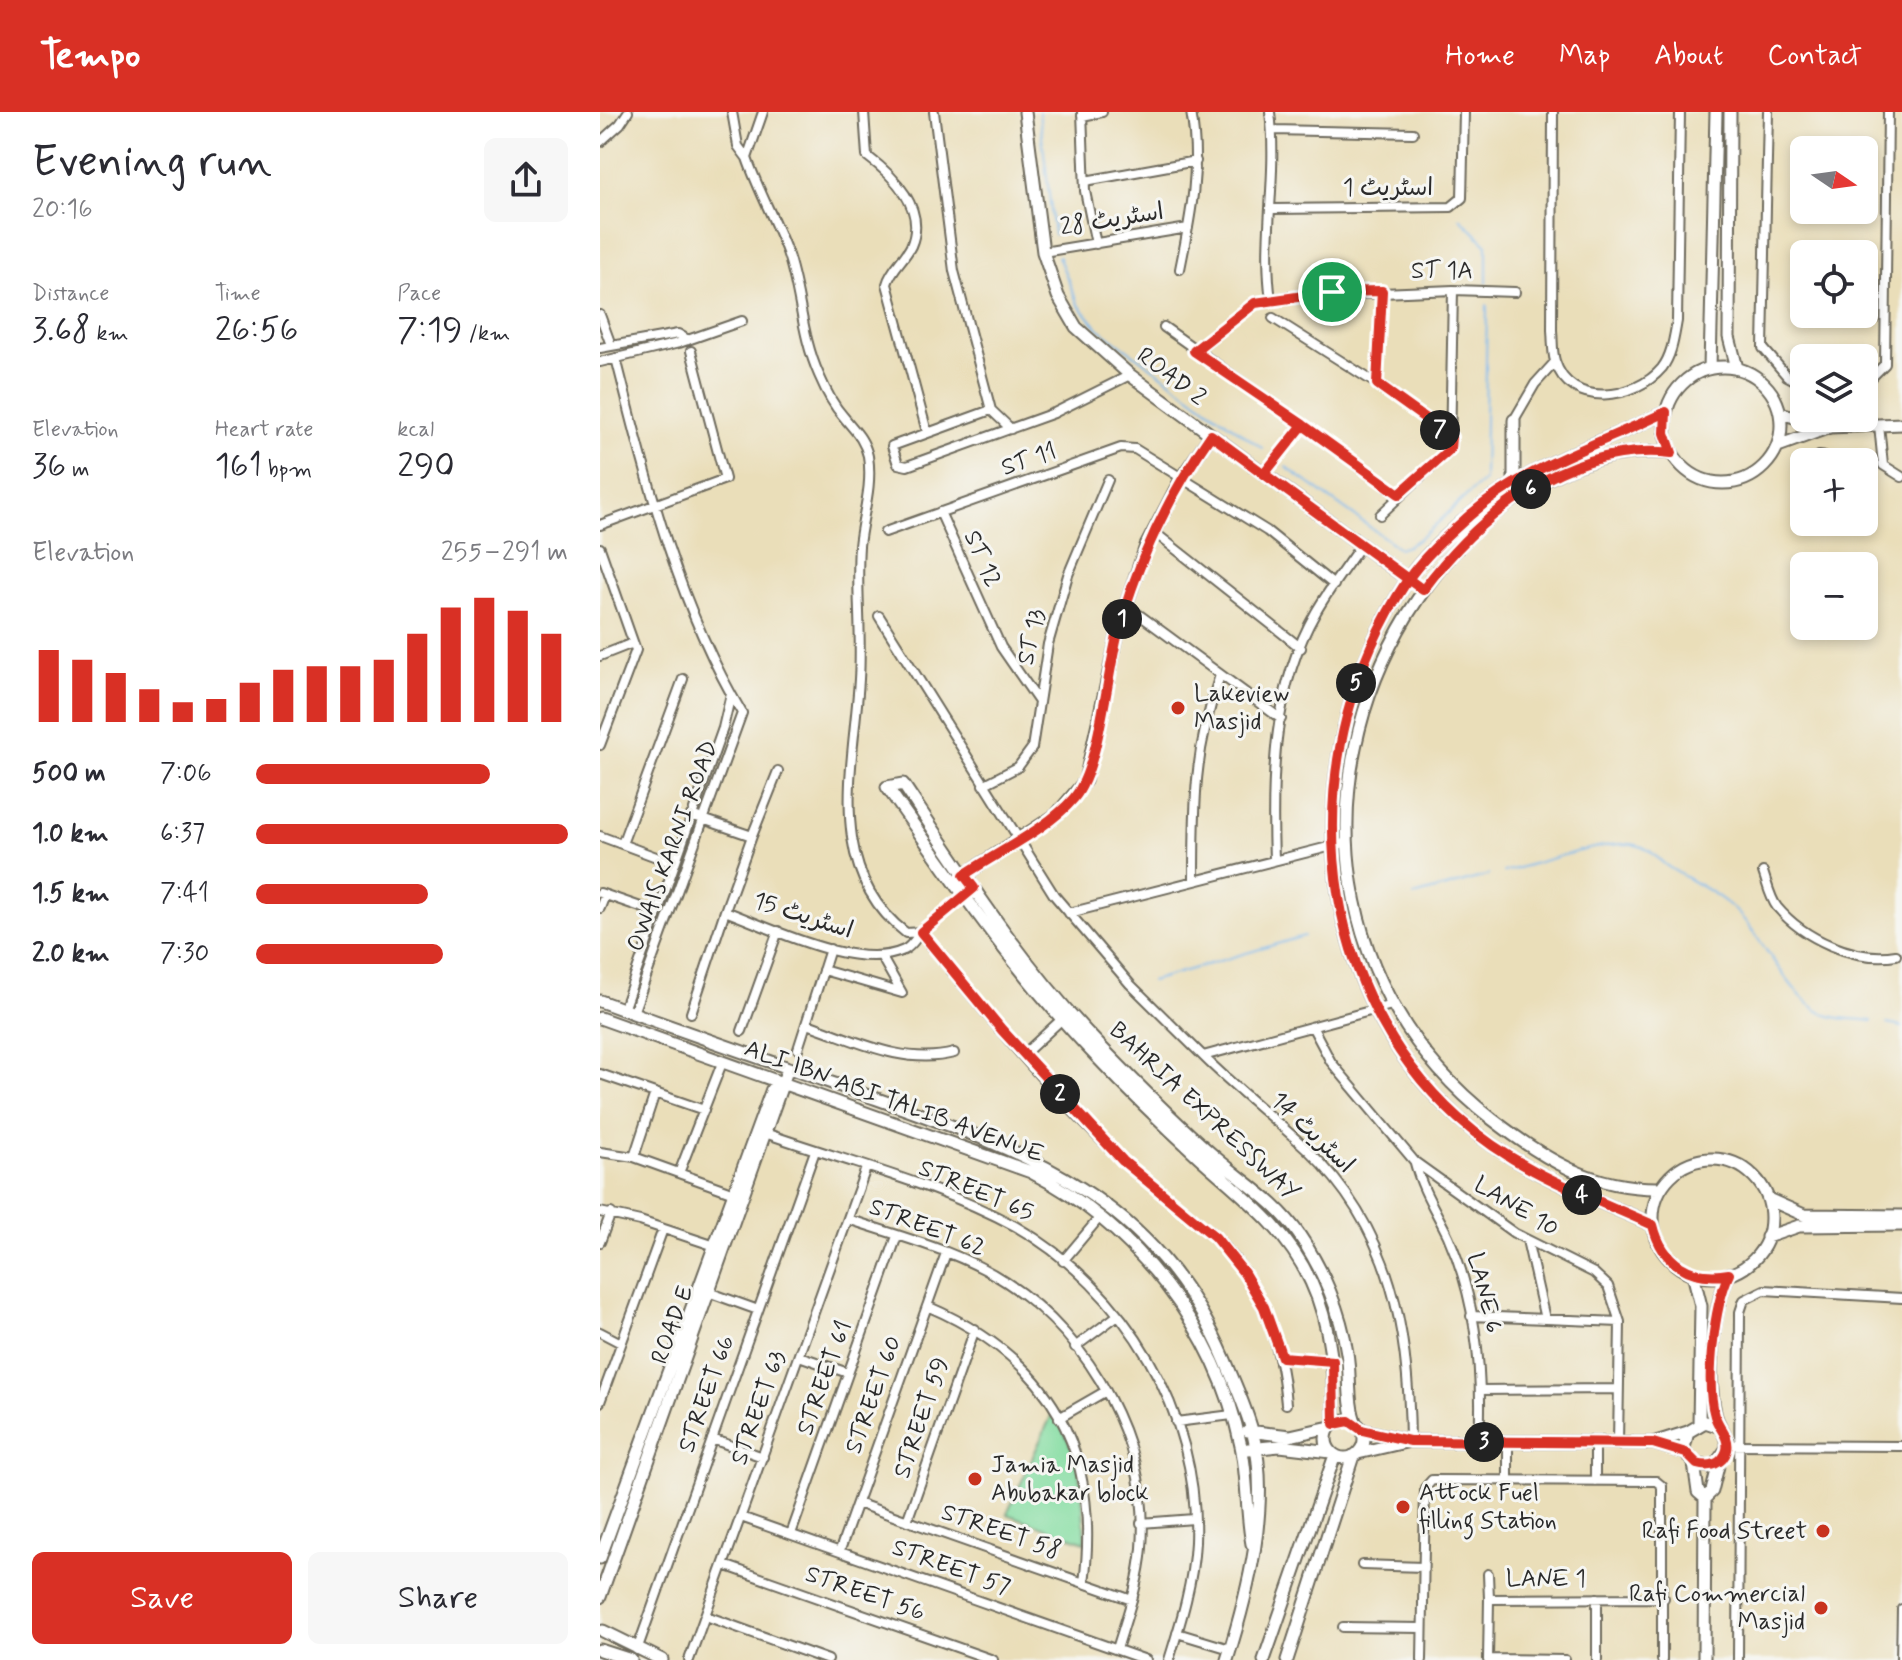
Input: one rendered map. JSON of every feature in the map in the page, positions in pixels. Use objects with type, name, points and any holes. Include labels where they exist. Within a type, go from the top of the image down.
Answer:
[{"type":"main road","name":"ROAD 2","points":[[1025,112],[1043,252],[1058,296],[1076,327],[1130,375],[1423,590]]},
{"type":"main road","points":[[1710,368],[1716,112]]},
{"type":"main road","points":[[1730,112],[1729,337],[1737,368]]},
{"type":"main road","points":[[1710,368],[1737,368],[1765,384],[1780,413],[1778,446],[1763,468],[1740,481],[1713,483],[1689,473],[1672,453],[1665,433],[1666,412],[1682,384],[1710,368]]},
{"type":"main road","points":[[1653,1225],[1535,1174],[1479,1136],[1420,1077],[1376,1012],[1345,929],[1331,845],[1334,772],[1347,708],[1373,642],[1408,579],[1468,517],[1514,482],[1666,412]]},
{"type":"main road","points":[[1780,413],[1790,416]]},
{"type":"main road","points":[[1514,420],[1515,498]]},
{"type":"main road","points":[[1879,425],[1902,424]]},
{"type":"main road","points":[[1778,446],[1816,432]]},
{"type":"main road","points":[[959,879],[1056,815],[1085,781],[1126,605],[1154,532],[1182,477],[1211,435]]},
{"type":"main road","points":[[1661,1188],[1618,1187],[1587,1177],[1523,1143],[1455,1085],[1430,1059],[1392,1005],[1363,933],[1348,842],[1347,790],[1367,696],[1391,642],[1446,560],[1515,498],[1599,456],[1633,450],[1672,453]]},
{"type":"main road","name":"BAHRIA EXPRESSWAY","points":[[959,879],[903,784],[887,787],[1062,1019],[1169,1130],[1253,1201],[1285,1238],[1311,1282],[1327,1330],[1333,1361],[1332,1426]]},
{"type":"main road","name":"BAHRIA EXPRESSWAY","points":[[969,892],[1101,1047],[1217,1159],[1273,1204],[1299,1234],[1335,1304],[1347,1352],[1352,1414],[1359,1427]]},
{"type":"main road","name":"ALI IBN ABI TALIB AVENUE","points":[[600,1001],[995,1141],[1065,1176],[1110,1207],[1146,1239],[1179,1279],[1211,1329],[1253,1432],[1259,1506],[1253,1548]]},
{"type":"main road","name":"ALI IBN ABI TALIB AVENUE","points":[[600,1018],[1031,1172],[1100,1217],[1187,1311],[1208,1353],[1242,1450],[1253,1548]]},
{"type":"main road","name":"ROAD E","points":[[600,1558],[734,1193],[785,1066]]},
{"type":"main road","name":"ROAD E","points":[[600,1597],[765,1133],[779,1082]]},
{"type":"main road","points":[[1711,1159],[1740,1166],[1752,1174],[1768,1199],[1771,1219],[1767,1237],[1753,1260],[1729,1274],[1693,1274],[1666,1255],[1653,1225],[1661,1188],[1682,1167],[1711,1159]]},
{"type":"main road","points":[[1768,1199],[1804,1215],[1902,1216]]},
{"type":"main road","points":[[1767,1237],[1799,1226],[1902,1225]]},
{"type":"main road","points":[[1653,1443],[1688,1432],[1699,1423],[1701,1306],[1693,1274]]},
{"type":"main road","points":[[1704,1660],[1705,1498],[1712,1491],[1719,1462],[1728,1445],[1714,1410],[1714,1339],[1717,1304],[1729,1274]]},
{"type":"main road","points":[[1236,1427],[1290,1436],[1342,1421],[1410,1441]]},
{"type":"main road","points":[[1699,1423],[1720,1427]]},
{"type":"main road","points":[[1264,1660],[1333,1453],[1327,1442],[1332,1426]]},
{"type":"main road","points":[[1287,1660],[1356,1454],[1364,1442],[1359,1427]]},
{"type":"main road","points":[[1686,1453],[1688,1432]]},
{"type":"main road","points":[[1242,1450],[1293,1447],[1356,1454],[1410,1441],[1653,1443],[1686,1453],[1694,1463],[1698,1492],[1705,1498]]},
{"type":"main road","points":[[1694,1463],[1705,1466],[1719,1462]]},
{"type":"main road","points":[[1228,1655],[1253,1548]]},
{"type":"main road","points":[[601,1629],[634,1655]]},
{"type":"main road","points":[[601,1629],[600,1649],[662,1660]]},
{"type":"street","points":[[600,142],[628,112]]},
{"type":"street","points":[[732,112],[738,146],[747,158],[787,253],[803,331],[817,371],[830,398],[861,436],[867,455],[869,494],[861,526],[857,571],[859,679],[849,809],[853,849],[873,895],[900,929],[913,935],[921,932],[1024,1054],[1123,1161],[1215,1237],[1244,1273],[1264,1307],[1282,1357],[1286,1404]]},
{"type":"street","points":[[747,158],[763,112]]},
{"type":"street","points":[[864,112],[867,156],[895,178],[913,214],[915,231],[910,249],[887,284],[927,432]]},
{"type":"street","points":[[934,112],[954,271],[991,410],[1011,429]]},
{"type":"street","points":[[1096,244],[1085,181],[1082,114],[1102,112]]},
{"type":"street","points":[[1180,269],[1195,194],[1196,161],[1191,112]]},
{"type":"street","points":[[1270,112],[1273,130],[1273,209],[1266,263],[1271,300]]},
{"type":"street","name":"اسٹریٹ 1","points":[[1273,209],[1451,207],[1458,204],[1462,198],[1464,112]]},
{"type":"street","points":[[1553,112],[1552,330],[1555,362],[1567,381],[1588,392],[1609,396],[1627,393],[1647,383],[1664,366],[1672,348],[1677,321],[1680,112]]},
{"type":"street","points":[[1768,112],[1763,348],[1790,378]]},
{"type":"street","points":[[1878,371],[1885,364],[1888,112]]},
{"type":"street","points":[[1273,130],[1413,133]]},
{"type":"street","points":[[1085,181],[1196,161]]},
{"type":"street","name":"اسٹریٹ 28","points":[[1043,252],[1188,228]]},
{"type":"street","points":[[1380,515],[1450,449],[1453,290]]},
{"type":"street","points":[[1377,384],[1382,291]]},
{"type":"street","name":"ST 1A","points":[[1194,351],[1255,303],[1271,300],[1332,292],[1515,292]]},
{"type":"street","points":[[600,315],[611,345]]},
{"type":"street","points":[[1273,318],[1377,384],[1451,437]]},
{"type":"street","points":[[600,362],[688,340],[742,321]]},
{"type":"street","points":[[1164,327],[1399,494]]},
{"type":"street","points":[[600,348],[678,334],[688,340]]},
{"type":"street","points":[[600,525],[725,479],[691,351]]},
{"type":"street","name":"OWAIS KARNI ROAD","points":[[616,358],[654,505],[689,603],[742,713],[628,1012]]},
{"type":"street","points":[[1514,420],[1535,384],[1555,362]]},
{"type":"street","points":[[991,410],[892,446],[898,464],[907,466],[1054,413],[1130,375]]},
{"type":"street","points":[[1264,474],[1303,425]]},
{"type":"street","points":[[1879,425],[1883,465]]},
{"type":"street","name":"ST 11","points":[[885,532],[1121,448],[1135,449],[1267,531],[1334,585]]},
{"type":"street","points":[[1878,464],[1902,477]]},
{"type":"street","name":"ST 13","points":[[983,785],[1018,767],[1032,748],[1048,644],[1068,575],[1108,480]]},
{"type":"street","name":"ST 12","points":[[940,512],[1001,647],[1039,702]]},
{"type":"street","points":[[1154,532],[1301,648]]},
{"type":"street","points":[[1274,860],[1271,777],[1287,685],[1315,613],[1361,545]]},
{"type":"street","points":[[600,548],[636,650],[600,745]]},
{"type":"street","points":[[1126,605],[1281,719]]},
{"type":"street","name":"اسٹریٹ 14","points":[[879,616],[1017,840],[1069,913],[1130,984],[1203,1056],[1308,1150],[1337,1182],[1367,1225],[1391,1282],[1404,1332],[1410,1441]]},
{"type":"street","points":[[600,656],[633,643]]},
{"type":"street","points":[[1194,881],[1195,776],[1204,721],[1220,675]]},
{"type":"street","points":[[622,844],[683,679]]},
{"type":"street","name":"OWAIS KARNI ROAD","points":[[628,1012],[658,913],[723,728],[731,694]]},
{"type":"street","name":"اسٹریٹ 15","points":[[778,771],[725,911],[830,949],[881,956],[907,949],[921,932],[969,892]]},
{"type":"street","points":[[691,815],[752,836]]},
{"type":"street","points":[[600,836],[675,864]]},
{"type":"street","points":[[1069,913],[1348,842]]},
{"type":"street","points":[[1763,872],[1776,906],[1812,935],[1855,953],[1882,958],[1896,955]]},
{"type":"street","points":[[600,908],[602,894],[658,913]]},
{"type":"street","points":[[691,1013],[725,911]]},
{"type":"street","points":[[742,1031],[778,931]]},
{"type":"street","points":[[798,1049],[830,949]]},
{"type":"street","points":[[823,970],[902,993],[881,956]]},
{"type":"street","points":[[1203,1056],[1376,1012],[1392,1005]]},
{"type":"street","points":[[1024,1054],[1062,1019]]},
{"type":"street","points":[[807,1024],[906,1057],[932,1058],[954,1053]]},
{"type":"street","name":"LANE 10","points":[[1313,1028],[1331,1062],[1415,1162],[1527,1240],[1594,1273],[1608,1286],[1620,1322],[1618,1442]]},
{"type":"street","points":[[679,1173],[722,1063]]},
{"type":"street","points":[[600,1074],[704,1110]]},
{"type":"street","points":[[634,1157],[655,1093]]},
{"type":"street","name":"STREET 65","points":[[765,1133],[984,1211],[1041,1242],[1118,1315],[1141,1343],[1176,1422],[1192,1486],[1194,1519],[1190,1589],[1169,1660]]},
{"type":"street","name":"STREET 66","points":[[634,1655],[815,1151]]},
{"type":"street","points":[[600,1152],[634,1157],[734,1193]]},
{"type":"street","name":"LANE 6","points":[[1415,1162],[1421,1186],[1448,1236],[1471,1316],[1480,1390],[1479,1442]]},
{"type":"street","name":"STREET 63","points":[[689,1660],[866,1168]]},
{"type":"street","points":[[600,1212],[715,1246]]},
{"type":"street","points":[[600,1242],[611,1213]]},
{"type":"street","points":[[1063,1261],[1100,1217]]},
{"type":"street","name":"STREET 62","points":[[848,1219],[946,1253],[1007,1282],[1049,1316],[1106,1391],[1135,1461],[1141,1523],[1140,1559],[1132,1600],[1117,1649]]},
{"type":"street","points":[[600,1402],[663,1229]]},
{"type":"street","name":"STREET 61","points":[[791,1534],[897,1236]]},
{"type":"street","points":[[1527,1240],[1545,1319]]},
{"type":"street","name":"STREET 60","points":[[840,1550],[946,1253]]},
{"type":"street","points":[[1738,1660],[1740,1312],[1744,1300],[1764,1290],[1902,1298]]},
{"type":"street","points":[[708,1292],[758,1310]]},
{"type":"street","points":[[927,1306],[975,1329],[1008,1351],[1048,1398],[1076,1451],[1089,1509],[1084,1583]]},
{"type":"street","points":[[1075,1347],[1118,1315]]},
{"type":"street","points":[[1471,1316],[1620,1322]]},
{"type":"street","name":"STREET 59","points":[[907,1521],[975,1329]]},
{"type":"street","points":[[600,1332],[621,1343]]},
{"type":"street","points":[[799,1356],[848,1373]]},
{"type":"street","points":[[1282,1357],[1333,1361]]},
{"type":"street","points":[[1480,1390],[1617,1389]]},
{"type":"street","points":[[1059,1418],[1106,1391]]},
{"type":"street","points":[[1176,1422],[1232,1415]]},
{"type":"street","points":[[712,1439],[763,1457]]},
{"type":"street","points":[[1508,1442],[1508,1480]]},
{"type":"street","points":[[1595,1442],[1595,1481]]},
{"type":"street","points":[[1728,1445],[1902,1446]]},
{"type":"street","points":[[1422,1660],[1427,1482],[1508,1480],[1656,1481],[1662,1486],[1662,1660]]},
{"type":"street","name":"STREET 58","points":[[857,1503],[1132,1600]]},
{"type":"street","name":"STREET 57","points":[[741,1517],[1146,1660]]},
{"type":"street","points":[[1141,1523],[1194,1519]]},
{"type":"street","name":"STREET 56","points":[[724,1565],[993,1660]]},
{"type":"street","points":[[1362,1565],[1423,1567]]},
{"type":"street","points":[[1488,1574],[1489,1599]]},
{"type":"street","points":[[1597,1598],[1597,1660]]},
{"type":"street","name":"LANE 1","points":[[1488,1660],[1489,1599],[1664,1598]]},
{"type":"street","points":[[1901,1660],[1902,1609]]},
{"type":"street","points":[[706,1616],[828,1660]]},
{"type":"street","points":[[1343,1627],[1422,1628]]},
{"type":"street","points":[[1177,1633],[1228,1655]]},
{"type":"street","points":[[1488,1660],[1565,1660]]},
{"type":"green space","points":[[1052,1414],[1076,1460],[1082,1490],[1085,1542],[1007,1514]]},
{"type":"waterway","points":[[1039,112],[1054,235]]},
{"type":"waterway","points":[[1460,218],[1487,245],[1487,283]]},
{"type":"waterway","points":[[1058,256],[1078,304],[1098,328],[1262,448]]},
{"type":"waterway","points":[[1286,467],[1399,548],[1429,531],[1484,481],[1487,305]]},
{"type":"waterway","points":[[1504,872],[1590,849],[1623,844],[1642,847],[1737,912],[1791,985],[1813,1007],[1836,1018],[1872,1021]]},
{"type":"waterway","points":[[1414,896],[1489,875]]},
{"type":"waterway","points":[[1151,981],[1304,936]]},
{"type":"waterway","points":[[1887,1024],[1902,1027]]},
{"type":"place","name":"Lakeview Masjid","points":[[1178,708]]},
{"type":"place","name":"Jamia Masjid Abubakar block","points":[[975,1479]]},
{"type":"place","name":"Attock Fuel filling Station","points":[[1403,1507]]},
{"type":"place","name":"Rafi Food Street","points":[[1823,1531]]},
{"type":"place","name":"Rafi Commercial Masjid","points":[[1821,1608]]},
{"type":"route","points":[[1332,292],[1255,303],[1194,351],[1303,425],[1264,474],[1211,435],[1182,477],[1146,546],[1120,623],[1093,757],[1085,781],[1074,798],[1056,815],[964,875],[974,888],[921,932],[1002,1030],[1123,1161],[1215,1237],[1244,1273],[1264,1307],[1282,1357],[1333,1361],[1334,1424],[1349,1421],[1362,1430],[1410,1441],[1653,1443],[1686,1453],[1694,1463],[1712,1465],[1719,1462],[1728,1445],[1714,1410],[1714,1339],[1717,1304],[1729,1274],[1705,1277],[1683,1269],[1666,1255],[1653,1225],[1535,1174],[1479,1136],[1438,1098],[1399,1049],[1376,1012],[1360,975],[1337,893],[1330,825],[1338,749],[1352,694],[1373,642],[1408,579],[1468,517],[1514,482],[1666,412],[1665,433],[1672,453],[1647,450],[1615,452],[1581,463],[1548,479],[1515,498],[1482,524],[1446,560],[1423,590],[1408,579],[1300,500],[1264,474],[1303,425],[1399,494],[1450,449],[1451,437],[1377,384],[1382,291],[1332,292]]}]
